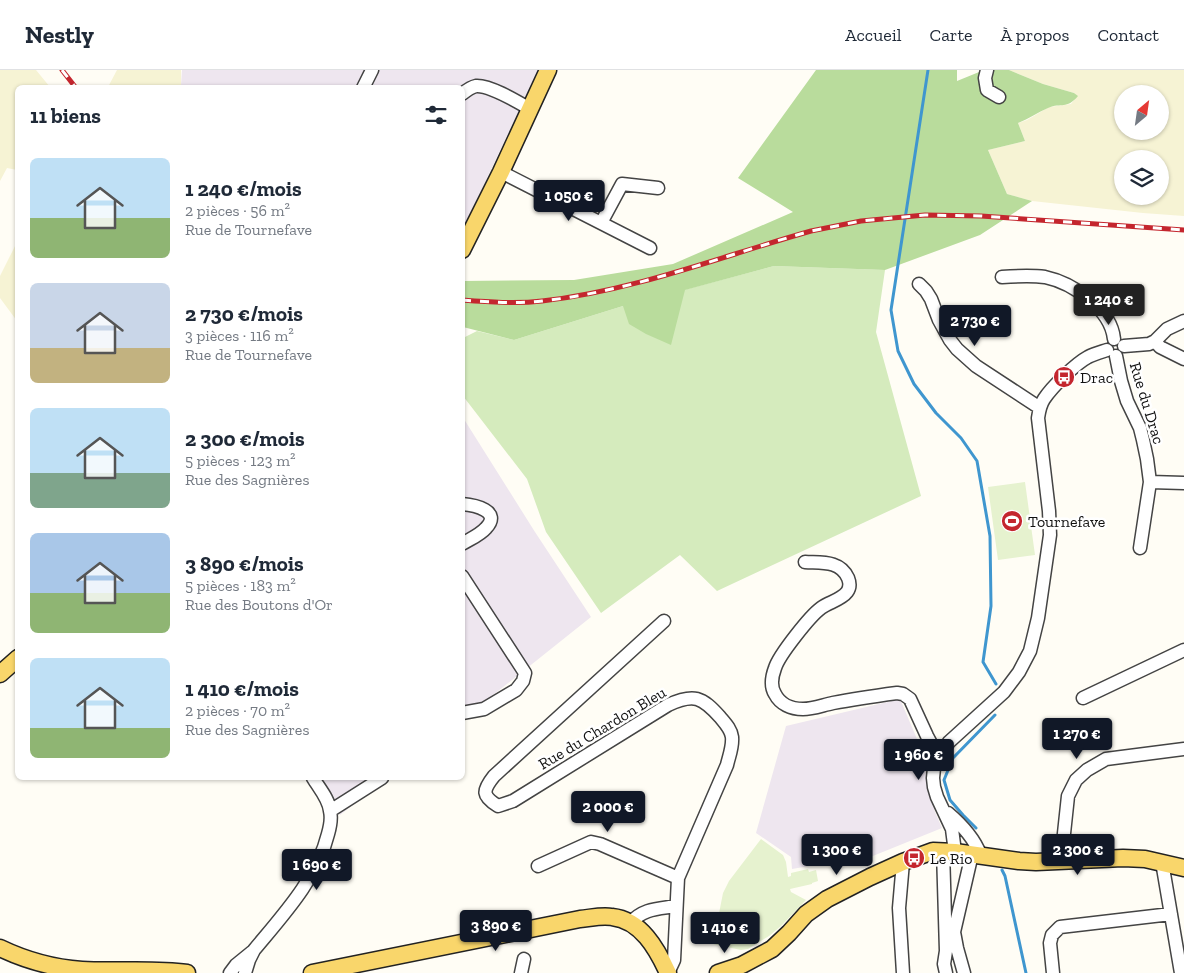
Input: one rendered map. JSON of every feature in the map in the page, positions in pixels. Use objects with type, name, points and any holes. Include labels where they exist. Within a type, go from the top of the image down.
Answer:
[{"type":"main road","points":[[465,244],[548,70]]},
{"type":"main road","points":[[0,674],[15,661]]},
{"type":"main road","points":[[718,973],[742,965],[763,954],[780,942],[806,914],[827,899],[863,880],[926,853],[949,851],[1019,860],[1145,859],[1184,868]]},
{"type":"main road","points":[[312,973],[580,920],[611,916],[621,918],[643,932],[651,942],[668,973]]},
{"type":"main road","points":[[0,948],[41,963],[82,970],[187,973]]},
{"type":"street","points":[[364,85],[372,70]]},
{"type":"street","points":[[986,70],[987,90],[999,97]]},
{"type":"street","points":[[465,91],[476,86],[487,87],[530,109]]},
{"type":"street","points":[[501,172],[650,248]]},
{"type":"street","points":[[601,223],[622,184],[658,188]]},
{"type":"street","name":"Rue du Drac","points":[[1002,277],[1045,278],[1067,286],[1088,298],[1101,310],[1111,325],[1121,381],[1143,440],[1150,482],[1140,548]]},
{"type":"street","points":[[919,284],[931,299],[939,320],[957,349],[976,366],[1040,408]]},
{"type":"street","points":[[946,973],[944,964],[949,851],[955,842],[952,829],[934,787],[934,768],[949,742],[1004,692],[1019,672],[1030,651],[1038,618],[1050,535],[1049,510],[1038,418],[1040,408],[1044,398],[1051,390],[1076,366],[1088,358],[1115,348],[1144,345],[1154,341],[1175,324],[1184,321]]},
{"type":"street","points":[[1154,341],[1160,347],[1184,359]]},
{"type":"street","points":[[1150,482],[1184,483]]},
{"type":"street","points":[[465,505],[482,508],[490,515],[488,527],[465,542]]},
{"type":"street","points":[[805,562],[836,565],[847,575],[850,587],[847,593],[821,608],[813,615],[781,657],[775,666],[773,675],[772,686],[774,694],[786,706],[804,709],[897,693],[903,694],[910,700],[926,736],[935,751],[940,755]]},
{"type":"street","points":[[465,581],[525,673],[523,681],[516,690],[484,709],[465,713]]},
{"type":"street","name":"Rue du Chardon Bleu","points":[[664,621],[494,776],[487,784],[485,790],[486,796],[491,801],[498,806],[506,805],[668,705],[679,700],[694,698],[703,701],[711,708],[728,727],[732,736],[732,747],[678,878],[674,960],[668,973]]},
{"type":"street","points":[[1083,698],[1184,650]]},
{"type":"street","points":[[1063,861],[1062,852],[1068,796],[1076,780],[1087,770],[1106,760],[1184,749]]},
{"type":"street","points":[[245,973],[248,960],[254,950],[298,895],[323,852],[330,826],[330,811],[314,780]]},
{"type":"street","points":[[330,811],[379,780]]},
{"type":"street","points":[[942,808],[973,840],[976,854],[954,932],[964,973]]},
{"type":"street","points":[[538,866],[591,842],[600,844],[678,878]]},
{"type":"street","points":[[903,862],[899,908],[904,973]]},
{"type":"street","points":[[1162,862],[1180,973]]},
{"type":"street","points":[[630,923],[637,916],[648,910],[676,906]]},
{"type":"street","points":[[1053,973],[1050,943],[1052,935],[1060,926],[1171,914]]},
{"type":"street","points":[[230,973],[236,965],[254,950]]},
{"type":"street","points":[[521,973],[524,959]]},
{"type":"shaded area","points":[[0,70],[36,70],[48,85],[15,85],[15,170],[7,168],[0,181]]},
{"type":"shaded area","points":[[117,70],[181,70],[181,85],[109,85]]},
{"type":"shaded area","points":[[182,70],[538,70],[465,223],[465,85],[181,85]]},
{"type":"shaded area","points":[[1009,70],[1184,70],[1184,216],[1032,201],[1007,194],[988,150],[1025,141],[1018,123],[1049,107],[1071,104],[1077,96],[1074,93],[1043,84]]},
{"type":"shaded area","points":[[15,246],[15,318],[0,298],[0,276]]},
{"type":"shaded area","points":[[465,421],[535,532],[591,617],[465,717]]},
{"type":"shaded area","points":[[900,699],[920,746],[935,812],[942,828],[863,860],[833,862],[792,869],[791,857],[756,833],[786,726]]},
{"type":"shaded area","points":[[317,780],[385,780],[340,815]]},
{"type":"green space","points":[[816,70],[957,70],[957,81],[984,70],[1009,70],[1078,96],[1070,103],[1053,106],[1018,123],[1025,141],[988,150],[1007,194],[1032,201],[980,235],[885,270],[774,266],[685,290],[671,345],[629,324],[623,306],[514,340],[465,328],[465,281],[574,280],[673,264],[793,212],[738,178]]},
{"type":"green space","points":[[774,266],[885,270],[876,332],[921,496],[717,591],[680,555],[601,613],[546,532],[527,479],[465,399],[465,337],[477,331],[514,340],[623,306]]},
{"type":"green space","name":"Tournefave","points":[[1025,482],[1035,555],[998,560],[988,487]]},
{"type":"green space","points":[[761,839],[783,855],[788,877],[791,876],[791,873],[808,869],[809,872],[816,870],[818,881],[790,889],[791,892],[806,900],[781,926],[748,949],[741,950],[713,944],[723,893],[729,881]]},
{"type":"waterway","points":[[928,70],[891,310],[898,351],[914,384],[936,413],[961,438],[977,461],[990,536],[991,606],[983,662],[996,684]]},
{"type":"waterway","points":[[976,828],[950,800],[944,780],[953,758],[995,715]]},
{"type":"waterway","points":[[1002,870],[1005,876],[1026,973]]},
{"type":"railway","points":[[62,70],[74,85]]},
{"type":"railway","points":[[465,300],[522,302],[576,296],[678,272],[811,231],[861,221],[925,215],[981,216],[1184,230]]},
{"type":"place","name":"Drac","points":[[1064,377]]},
{"type":"place","name":"Tournefave","points":[[1012,521]]},
{"type":"place","name":"Le Rio","points":[[914,858]]}]
